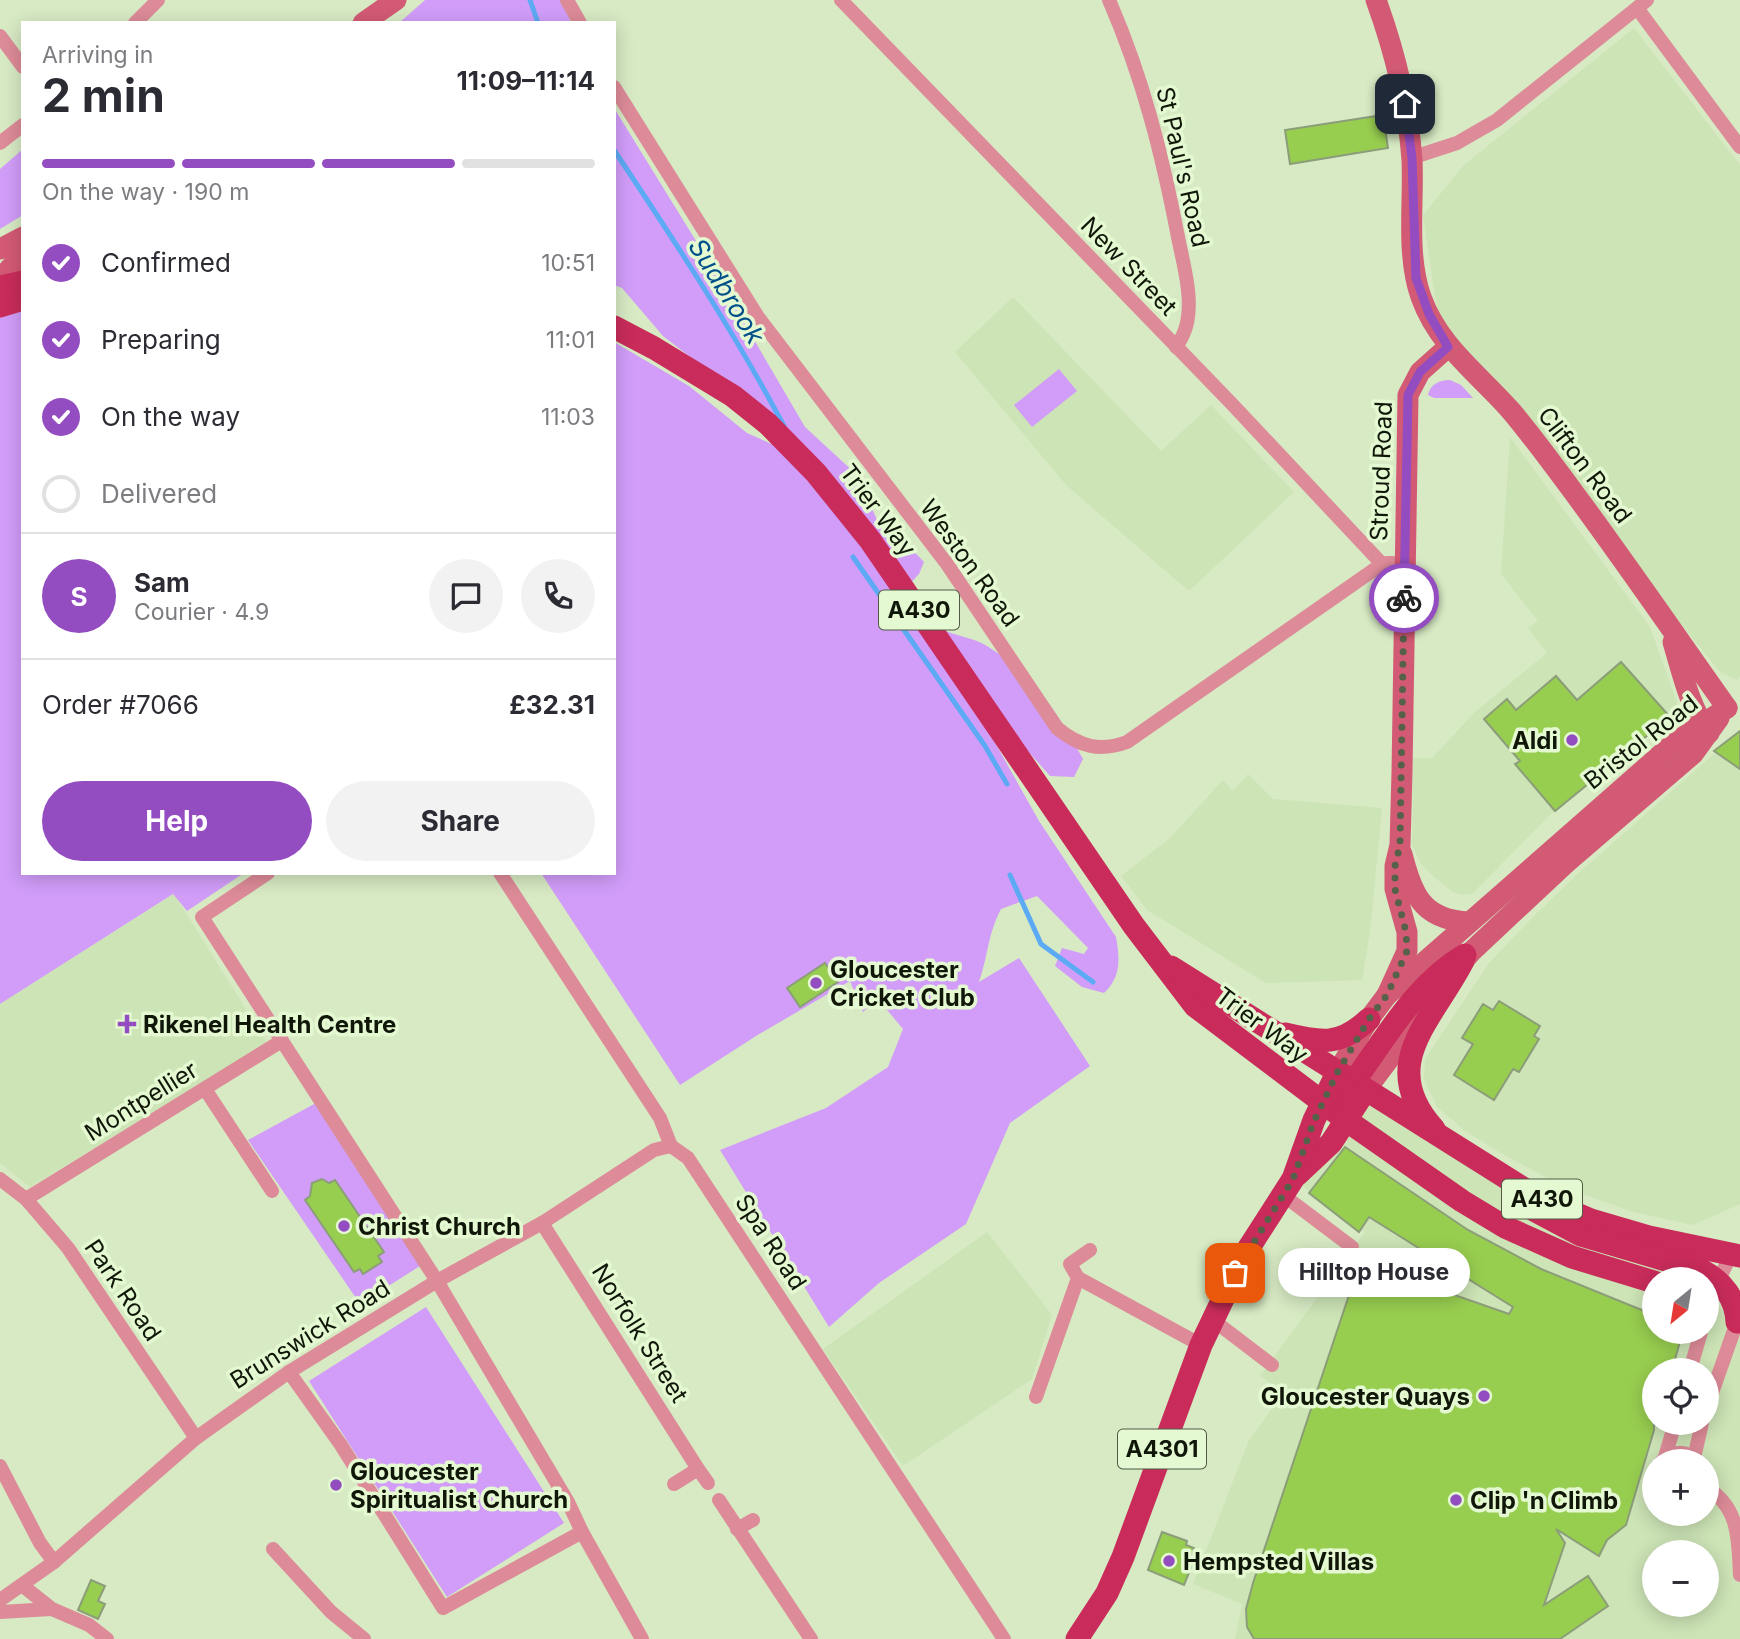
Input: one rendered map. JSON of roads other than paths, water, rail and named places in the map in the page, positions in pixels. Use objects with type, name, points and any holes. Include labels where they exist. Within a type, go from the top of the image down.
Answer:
[{"type":"main road","points":[[366,21],[396,0]]},
{"type":"main road","points":[[1376,0],[1399,72],[1412,158],[1416,278],[1429,314],[1448,347]]},
{"type":"main road","points":[[0,249],[21,238]]},
{"type":"main road","points":[[0,279],[21,255]]},
{"type":"main road","points":[[0,287],[21,282]]},
{"type":"main road","points":[[0,306],[21,300]]},
{"type":"main road","name":"Trier Way","points":[[616,328],[733,396],[768,424],[817,473],[870,540],[1173,981],[1202,1013],[1346,1120]]},
{"type":"main road","name":"Stroud Road","points":[[1387,995],[1407,951],[1406,932],[1395,889],[1395,866],[1400,845],[1408,395],[1420,372],[1448,347]]},
{"type":"main road","name":"Clifton Road","points":[[1448,347],[1512,412],[1727,708]]},
{"type":"main road","name":"Clifton Road","points":[[1668,624],[1706,728]]},
{"type":"main road","name":"Bristol Road","points":[[1352,1082],[1369,1019],[1387,995],[1674,743],[1706,728],[1727,708]]},
{"type":"main road","name":"Bristol Road","points":[[1467,956],[1566,863],[1693,754],[1706,728]]},
{"type":"main road","name":"Stroud Road","points":[[1400,845],[1411,883],[1424,907],[1448,919],[1467,922]]},
{"type":"main road","points":[[1352,1082],[1413,1000],[1440,970],[1467,956]]},
{"type":"main road","points":[[1467,956],[1420,1032],[1408,1067],[1408,1083],[1417,1108],[1432,1128],[1508,1193],[1581,1235],[1703,1271],[1724,1303]]},
{"type":"main road","name":"Trier Way","points":[[1158,959],[1352,1082]]},
{"type":"main road","points":[[1268,1030],[1330,1041],[1356,1031],[1369,1019]]},
{"type":"main road","name":"A4301","points":[[1077,1639],[1107,1593],[1123,1557],[1201,1345],[1243,1257],[1288,1187],[1323,1103],[1352,1082]]},
{"type":"main road","name":"A4301","points":[[1288,1187],[1331,1143],[1346,1120],[1352,1082]]},
{"type":"main road","name":"A430","points":[[1352,1082],[1537,1197],[1591,1220],[1679,1244],[1736,1255]]},
{"type":"main road","name":"A430","points":[[1346,1120],[1504,1227],[1572,1257],[1642,1278]]},
{"type":"street","points":[[137,21],[158,0]]},
{"type":"street","points":[[567,0],[579,21]]},
{"type":"street","name":"New Street","points":[[841,0],[1383,565]]},
{"type":"street","name":"St Paul's Road","points":[[1109,0],[1123,33],[1159,142],[1176,225],[1188,312],[1187,323],[1176,347]]},
{"type":"street","points":[[1412,158],[1457,143],[1497,120],[1642,4],[1740,146]]},
{"type":"street","points":[[0,36],[21,64]]},
{"type":"street","name":"Weston Road","points":[[616,90],[758,317],[947,564],[1057,728],[1069,738],[1097,749],[1127,742],[1383,565],[1405,563]]},
{"type":"street","points":[[0,143],[21,127]]},
{"type":"street","points":[[265,875],[202,917],[280,1042],[437,1281],[568,1502],[642,1639]]},
{"type":"street","name":"Spa Road","points":[[501,875],[660,1118],[671,1146],[688,1158],[1004,1639]]},
{"type":"street","name":"Montpellier","points":[[26,1199],[280,1042]]},
{"type":"street","points":[[205,1089],[272,1191]]},
{"type":"street","name":"Brunswick Road","points":[[0,1600],[54,1562],[196,1438],[289,1372],[437,1281],[542,1223],[654,1150],[671,1146]]},
{"type":"street","name":"Park Road","points":[[0,1179],[26,1199],[68,1248],[196,1438]]},
{"type":"street","points":[[1288,1187],[1352,1247]]},
{"type":"street","name":"Norfolk Street","points":[[542,1223],[708,1483]]},
{"type":"street","points":[[1090,1250],[1070,1264],[1079,1278],[1201,1345]]},
{"type":"street","points":[[1715,1358],[1736,1255]]},
{"type":"street","points":[[1036,1397],[1079,1278]]},
{"type":"street","points":[[1213,1320],[1272,1365]]},
{"type":"street","points":[[289,1372],[341,1445],[443,1608],[582,1532]]},
{"type":"street","points":[[0,1466],[40,1543],[54,1562]]},
{"type":"street","points":[[674,1483],[698,1469]]},
{"type":"street","points":[[1719,1494],[1734,1516],[1740,1576]]},
{"type":"street","points":[[719,1500],[811,1639]]},
{"type":"street","points":[[737,1529],[752,1520]]},
{"type":"street","points":[[273,1549],[331,1612],[365,1639]]},
{"type":"street","points":[[23,1586],[52,1609],[89,1626],[107,1639]]},
{"type":"street","points":[[0,1612],[52,1609]]},
{"type":"waterway","name":"Sudbrook","points":[[530,0],[537,21]]},
{"type":"waterway","name":"Sudbrook","points":[[616,153],[724,320],[784,426]]},
{"type":"waterway","name":"Sudbrook","points":[[853,557],[985,746],[1007,784]]},
{"type":"waterway","name":"Sudbrook","points":[[1010,875],[1041,944],[1093,982]]},
{"type":"place","name":"Aldi","points":[[1572,740]]},
{"type":"place","name":"Gloucester Cricket Club","points":[[816,983]]},
{"type":"place","name":"Rikenel Health Centre","points":[[127,1024]]},
{"type":"place","name":"Christ Church","points":[[344,1226]]},
{"type":"place","name":"Hilltop House","points":[[1235,1273]]},
{"type":"place","name":"Gloucester Quays","points":[[1484,1396]]},
{"type":"place","name":"Gloucester Spiritualist Church","points":[[336,1485]]},
{"type":"place","name":"Clip 'n Climb","points":[[1456,1500]]},
{"type":"place","name":"Hempsted Villas","points":[[1169,1561]]}]
